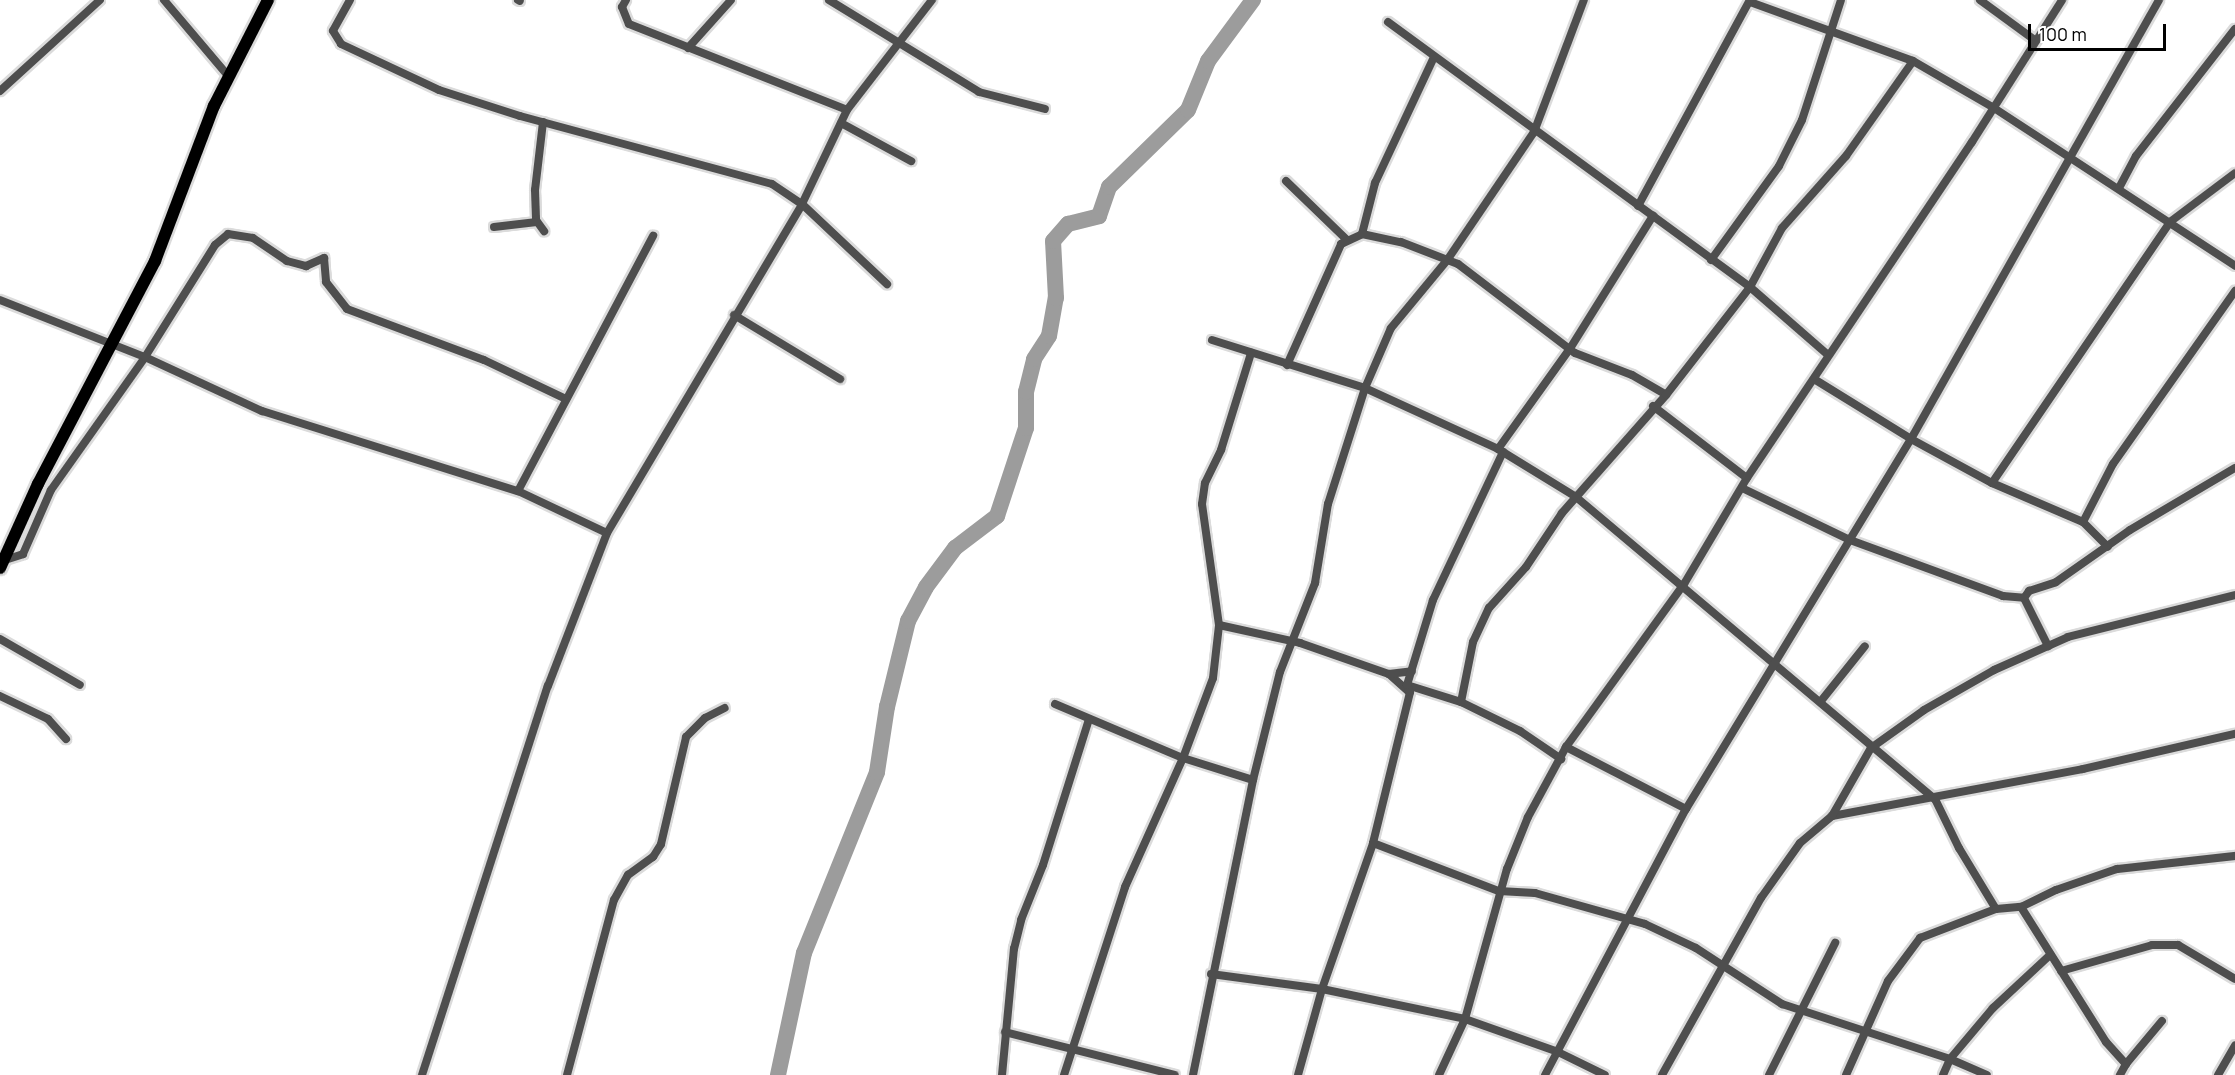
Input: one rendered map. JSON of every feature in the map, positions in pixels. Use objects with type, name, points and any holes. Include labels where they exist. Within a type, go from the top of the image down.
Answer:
[{"type":"main road","points":[[2,564],[38,484],[155,261],[229,77],[268,0]]},
{"type":"street","points":[[0,91],[99,0]]},
{"type":"street","points":[[164,0],[229,77]]},
{"type":"street","points":[[350,0],[333,31],[334,39],[341,44],[439,90],[543,122],[772,184],[802,204],[887,284]]},
{"type":"street","points":[[626,0],[622,8],[629,24],[847,110]]},
{"type":"street","points":[[688,48],[731,0]]},
{"type":"street","points":[[830,0],[897,44],[962,78],[979,92],[1045,109]]},
{"type":"street","points":[[422,1075],[548,686],[607,533],[734,315],[802,204],[847,110],[932,0]]},
{"type":"street","points":[[1193,1075],[1211,974],[1253,780],[1280,672],[1315,583],[1328,504],[1365,388],[1391,328],[1448,259],[1534,132],[1584,0]]},
{"type":"street","points":[[1711,260],[1779,166],[1802,120],[1841,0]]},
{"type":"street","points":[[1980,0],[2036,41]]},
{"type":"street","points":[[1439,1075],[1465,1019],[1499,891],[1528,817],[1562,759],[1566,747],[1684,584],[1747,478],[1994,108],[2062,0]]},
{"type":"street","points":[[1545,1075],[1625,920],[1686,809],[1911,439],[2067,158],[2159,0]]},
{"type":"street","points":[[1638,206],[1750,1],[1913,62],[1994,108],[2067,158],[2119,188],[2170,222],[2200,246],[2235,266]]},
{"type":"street","points":[[1388,22],[1534,132],[1750,287],[1827,355]]},
{"type":"street","points":[[2119,188],[2136,156],[2203,66],[2235,30]]},
{"type":"street","points":[[1362,234],[1375,183],[1434,57]]},
{"type":"street","points":[[1461,702],[1473,642],[1489,608],[1526,567],[1576,496],[1653,406],[1666,395],[1750,287],[1782,228],[1846,156],[1913,62]]},
{"type":"street","points":[[543,122],[536,172],[537,222],[544,231]]},
{"type":"street","points":[[841,123],[911,161]]},
{"type":"street","points":[[1992,483],[2170,222],[2235,173]]},
{"type":"street","points":[[1286,181],[1347,240]]},
{"type":"street","points":[[1298,1075],[1322,988],[1373,843],[1412,671],[1433,600],[1501,450],[1571,347],[1653,216]]},
{"type":"street","points":[[494,227],[537,222]]},
{"type":"street","points":[[2,564],[23,554],[51,490],[145,357],[215,245],[228,234],[241,234],[287,261],[306,266],[324,258],[326,282],[347,309],[484,360],[566,399]]},
{"type":"street","points":[[1287,365],[1333,262],[1347,240],[1362,234],[1401,242],[1448,259],[1571,347],[1577,354],[1632,375],[1666,395]]},
{"type":"street","points":[[518,491],[653,236]]},
{"type":"street","points":[[2083,522],[2113,464],[2235,291]]},
{"type":"street","points":[[0,300],[145,357],[262,411],[518,491],[607,533]]},
{"type":"street","points":[[734,315],[840,379]]},
{"type":"street","points":[[1212,340],[1365,388],[1501,450],[1576,496],[1684,584],[1821,701],[1871,748],[1935,799],[1959,848],[1996,909]]},
{"type":"street","points":[[1064,1075],[1125,888],[1183,759],[1213,678],[1219,625],[1202,504],[1205,483],[1221,450],[1251,353]]},
{"type":"street","points":[[1814,379],[1911,439],[1992,483],[2083,522],[2108,547]]},
{"type":"street","points":[[1653,406],[1747,478]]},
{"type":"street","points":[[2024,598],[2029,591],[2056,582],[2235,468]]},
{"type":"street","points":[[38,484],[51,490]]},
{"type":"street","points":[[1742,488],[1850,540],[2003,596],[2024,598]]},
{"type":"street","points":[[1662,1075],[1761,898],[1800,843],[1832,816],[1871,748],[1924,710],[1994,670],[2068,637],[2235,595]]},
{"type":"street","points":[[2024,598],[2048,646]]},
{"type":"street","points":[[1219,625],[1293,640],[1389,674],[1409,689],[1461,702],[1521,731],[1562,759]]},
{"type":"street","points":[[0,639],[80,685]]},
{"type":"street","points":[[1821,701],[1865,646]]},
{"type":"street","points":[[1389,674],[1412,671]]},
{"type":"street","points":[[0,696],[48,719],[66,739]]},
{"type":"street","points":[[1055,704],[1183,759],[1253,780]]},
{"type":"street","points":[[567,1075],[614,900],[628,874],[653,857],[661,844],[686,737],[705,718],[725,708]]},
{"type":"street","points":[[1002,1075],[1005,1032],[1021,920],[1046,856],[1089,719]]},
{"type":"street","points":[[1832,816],[1893,801],[1935,799],[2202,744],[2235,734]]},
{"type":"street","points":[[1566,747],[1686,809]]},
{"type":"street","points":[[1373,843],[1499,891],[1535,893],[1645,924],[1696,948],[1722,969],[1782,1004],[1950,1059],[1987,1075]]},
{"type":"street","points":[[1846,1075],[1888,981],[1920,938],[1996,909],[2021,907],[2056,890],[2117,869],[2183,859],[2234,857]]},
{"type":"street","points":[[2021,907],[2106,1042],[2126,1064]]},
{"type":"street","points":[[1770,1075],[1835,942]]},
{"type":"street","points":[[2061,971],[2152,945],[2178,945],[2235,979]]},
{"type":"street","points":[[1943,1075],[1950,1059],[1993,1008],[2050,955]]},
{"type":"street","points":[[1211,974],[1322,988],[1465,1019],[1558,1052],[1605,1075]]},
{"type":"street","points":[[2120,1075],[2126,1064],[2162,1022]]},
{"type":"street","points":[[1005,1032],[1175,1075]]},
{"type":"street","points":[[2218,1075],[2235,1045]]},
{"type":"waterway","points":[[778,1075],[804,953],[877,772],[887,707],[908,621],[926,587],[955,548],[997,516],[1026,428],[1026,392],[1034,359],[1049,336],[1056,298],[1053,241],[1068,224],[1099,216],[1109,187],[1188,110],[1208,61],[1253,0]]}]
